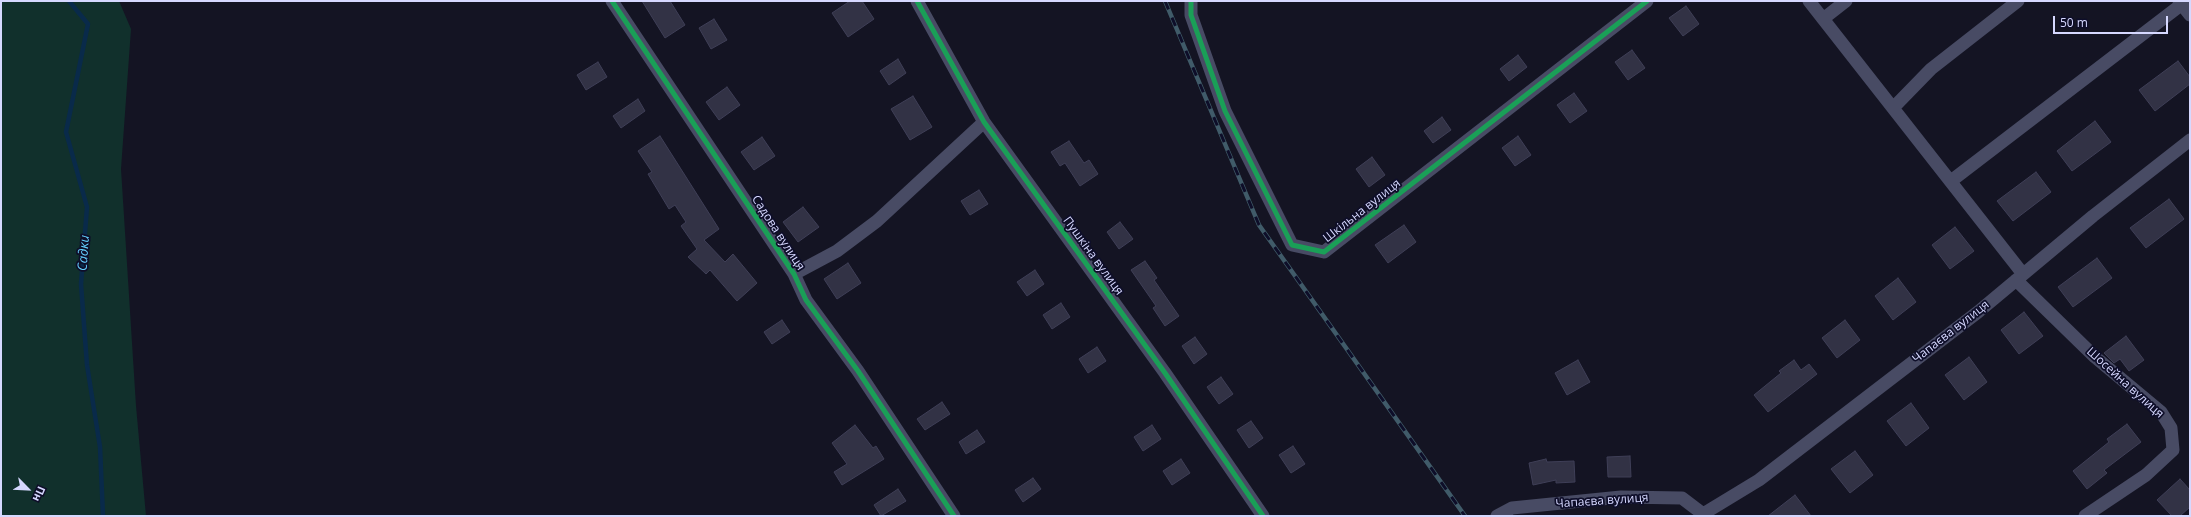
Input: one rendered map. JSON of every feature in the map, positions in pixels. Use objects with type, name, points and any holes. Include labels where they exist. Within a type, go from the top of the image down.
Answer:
[{"type":"street","name":"Садова вулиця","points":[[612,1],[794,274],[806,300],[858,371],[954,516]]},
{"type":"street","name":"Пушкіна вулиця","points":[[917,1],[984,122],[1165,372],[1263,516]]},
{"type":"street","name":"Шкільна вулиця","points":[[1192,1],[1191,15],[1225,111],[1292,245],[1324,252],[1647,1]]},
{"type":"street","points":[[1809,1],[1950,181],[2020,277]]},
{"type":"street","points":[[1823,19],[1846,1]]},
{"type":"street","points":[[1893,108],[1931,69],[2018,1]]},
{"type":"street","points":[[1950,181],[2182,2],[2190,15]]},
{"type":"street","points":[[794,274],[837,251],[877,221],[984,122]]},
{"type":"street","name":"Чапаєва вулиця","points":[[1497,516],[1512,508],[1621,497],[1682,498],[1703,515],[1759,480],[1978,312],[2190,140]]},
{"type":"street","name":"Шосейна вулиця","points":[[2020,277],[2095,357],[2161,412],[2171,428],[2173,450],[2146,475],[2085,516]]},
{"type":"green space","points":[[1,1],[119,1],[131,29],[121,169],[136,406],[146,516],[1,516]]},
{"type":"building","points":[[642,1],[670,1],[685,25],[665,38]]},
{"type":"building","points":[[850,1],[862,1],[874,19],[848,37],[832,13]]},
{"type":"building","points":[[1686,6],[1699,24],[1683,36],[1669,18]]},
{"type":"building","points":[[714,19],[727,40],[711,49],[699,28]]},
{"type":"building","points":[[1632,50],[1645,68],[1628,80],[1615,62]]},
{"type":"building","points":[[1518,55],[1527,67],[1509,81],[1500,69]]},
{"type":"building","points":[[898,59],[906,73],[889,85],[880,71]]},
{"type":"building","points":[[2178,61],[2190,77],[2190,84],[2155,111],[2139,90]]},
{"type":"building","points":[[598,62],[607,77],[586,90],[577,75]]},
{"type":"building","points":[[727,87],[740,105],[719,120],[706,102]]},
{"type":"building","points":[[1574,93],[1587,111],[1570,123],[1557,105]]},
{"type":"building","points":[[913,96],[932,127],[910,140],[891,109]]},
{"type":"building","points":[[638,99],[645,111],[621,128],[613,116]]},
{"type":"building","points":[[1442,117],[1451,130],[1433,143],[1424,131]]},
{"type":"building","points":[[2095,121],[2111,142],[2072,171],[2057,151]]},
{"type":"building","points":[[660,136],[719,229],[704,240],[725,262],[733,254],[757,283],[737,301],[710,270],[706,274],[688,257],[697,249],[681,226],[686,222],[675,205],[669,209],[648,174],[652,172],[638,151]]},
{"type":"building","points":[[1518,136],[1531,155],[1515,166],[1502,148]]},
{"type":"building","points":[[762,137],[775,156],[754,170],[741,152]]},
{"type":"building","points":[[1069,141],[1084,163],[1089,160],[1098,174],[1080,186],[1065,163],[1060,166],[1051,152]]},
{"type":"building","points":[[1372,157],[1385,175],[1369,187],[1356,169]]},
{"type":"building","points":[[2036,172],[2051,192],[2013,221],[1997,201]]},
{"type":"building","points":[[979,190],[988,204],[970,215],[961,201]]},
{"type":"building","points":[[2169,199],[2184,219],[2146,248],[2130,228]]},
{"type":"building","points":[[803,207],[819,227],[798,242],[783,222]]},
{"type":"building","points":[[1120,222],[1133,239],[1119,249],[1107,232]]},
{"type":"building","points":[[1404,225],[1416,242],[1388,263],[1375,245]]},
{"type":"building","points":[[1955,227],[1974,251],[1950,269],[1932,245]]},
{"type":"building","points":[[2097,258],[2112,278],[2073,307],[2058,287]]},
{"type":"building","points":[[1145,261],[1157,278],[1154,280],[1179,316],[1165,326],[1153,308],[1156,306],[1131,270]]},
{"type":"building","points":[[848,263],[861,283],[837,299],[824,279]]},
{"type":"building","points":[[1035,270],[1044,284],[1027,296],[1017,282]]},
{"type":"building","points":[[1898,278],[1916,302],[1893,320],[1875,296]]},
{"type":"building","points":[[1061,303],[1070,317],[1052,329],[1043,315]]},
{"type":"building","points":[[2024,312],[2043,336],[2019,354],[2001,330]]},
{"type":"building","points":[[782,320],[790,332],[772,344],[764,332]]},
{"type":"building","points":[[1845,320],[1860,340],[1837,358],[1822,338]]},
{"type":"building","points":[[2126,336],[2144,360],[2129,371],[2120,359],[2114,363],[2104,353]]},
{"type":"building","points":[[1195,337],[1207,354],[1194,364],[1182,346]]},
{"type":"building","points":[[1097,347],[1106,361],[1088,373],[1079,359]]},
{"type":"building","points":[[1969,357],[1987,382],[1964,400],[1945,375]]},
{"type":"building","points":[[1578,360],[1590,382],[1567,395],[1555,373]]},
{"type":"building","points":[[1794,360],[1801,370],[1809,364],[1817,374],[1768,412],[1754,395],[1781,373],[1779,371]]},
{"type":"building","points":[[1221,377],[1233,394],[1219,404],[1207,387]]},
{"type":"building","points":[[942,402],[950,414],[925,430],[917,419]]},
{"type":"building","points":[[1911,403],[1929,428],[1906,446],[1887,421]]},
{"type":"building","points":[[1251,421],[1263,438],[1249,448],[1237,430]]},
{"type":"building","points":[[2127,424],[2141,442],[2104,470],[2107,473],[2087,489],[2073,471],[2109,442],[2107,439]]},
{"type":"building","points":[[855,425],[873,448],[876,446],[884,459],[842,485],[834,472],[847,464],[832,443]]},
{"type":"building","points":[[1152,425],[1161,439],[1143,451],[1134,437]]},
{"type":"building","points":[[977,430],[985,442],[966,454],[959,442]]},
{"type":"building","points":[[1293,446],[1305,464],[1291,473],[1279,455]]},
{"type":"building","points":[[1855,451],[1873,475],[1850,493],[1831,469]]},
{"type":"building","points":[[1630,456],[1631,477],[1608,477],[1607,457]]},
{"type":"building","points":[[1181,459],[1190,473],[1172,485],[1163,471]]},
{"type":"building","points":[[1546,459],[1547,462],[1574,461],[1575,482],[1556,483],[1556,480],[1533,485],[1529,463]]},
{"type":"building","points":[[1033,478],[1041,489],[1023,502],[1015,490]]},
{"type":"building","points":[[2180,479],[2190,490],[2190,507],[2180,516],[2172,516],[2157,500]]},
{"type":"building","points":[[898,489],[906,501],[881,516],[874,505]]},
{"type":"building","points":[[1795,495],[1811,516],[1768,516]]},
{"type":"waterway","name":"Садки","points":[[69,1],[88,24],[66,132],[87,207],[81,284],[87,365],[100,447],[103,516]]},
{"type":"railway","points":[[1165,1],[1259,225],[1465,516]]},
{"type":"cycle path","points":[[612,1],[794,274],[806,300],[858,371],[954,516]]},
{"type":"cycle path","points":[[917,1],[984,122],[1165,373],[1263,516]]},
{"type":"cycle path","points":[[1191,1],[1191,15],[1225,111],[1292,245],[1324,252],[1647,1]]}]
